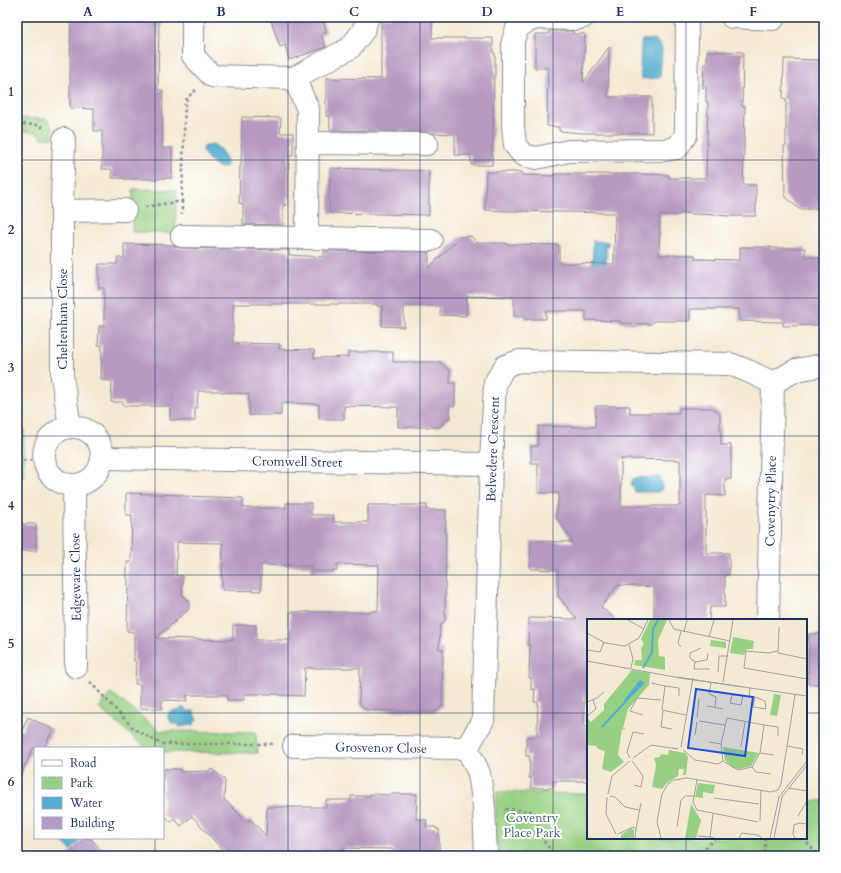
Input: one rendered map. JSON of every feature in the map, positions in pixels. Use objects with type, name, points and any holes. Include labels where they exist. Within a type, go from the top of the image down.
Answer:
[{"type":"street","points":[[193,17],[193,56],[212,76],[294,78],[350,48],[363,31],[368,17]]},
{"type":"street","points":[[583,17],[575,19],[536,18],[526,22],[518,28],[513,41],[513,126],[515,145],[523,155],[536,158],[569,151],[665,150],[677,148],[686,135],[687,17]]},
{"type":"street","points":[[732,17],[773,18]]},
{"type":"street","points":[[294,78],[308,109],[307,238]]},
{"type":"street","name":"Cheltenham Close","points":[[64,139],[62,211],[62,376],[70,427]]},
{"type":"street","points":[[308,143],[427,144]]},
{"type":"street","points":[[62,211],[125,210]]},
{"type":"street","points":[[182,236],[431,240]]},
{"type":"street","name":"Belvedere Crescent","points":[[467,748],[482,720],[495,383],[505,366],[519,361],[730,364],[748,370],[772,383]]},
{"type":"street","points":[[772,383],[796,370],[824,366]]},
{"type":"street","name":"Covenytry Place","points":[[768,619],[772,383]]},
{"type":"street","points":[[70,427],[78,427],[94,434],[99,441],[103,458],[97,474],[91,480],[74,486],[65,485],[58,482],[51,476],[44,461],[44,452],[47,443],[53,435],[60,430],[70,427]]},
{"type":"street","name":"Cromwell Street","points":[[103,458],[491,464]]},
{"type":"street","name":"Edgeware Close","points":[[74,486],[76,667]]},
{"type":"street","name":"Grosvenor Close","points":[[294,746],[467,748]]},
{"type":"street","points":[[467,748],[479,773],[484,807],[486,856]]},
{"type":"path","points":[[125,210],[182,201],[185,102],[189,96],[212,76]]},
{"type":"path","points":[[17,460],[44,461]]},
{"type":"path","points":[[76,667],[134,729],[161,744],[268,743],[294,746]]},
{"type":"path","points":[[484,807],[533,811],[543,840],[555,856]]},
{"type":"path","points":[[696,856],[715,839]]},
{"type":"path","points":[[765,839],[765,856]]},
{"type":"path","points":[[804,839],[819,856]]},
{"type":"green space","points":[[17,118],[47,119],[53,128],[52,139],[42,138],[35,132],[17,131]]},
{"type":"green space","points":[[133,189],[177,190],[175,233],[132,232]]},
{"type":"green space","points":[[24,429],[23,478],[17,473],[17,434]]},
{"type":"green space","points":[[111,693],[160,731],[256,732],[257,753],[164,752],[164,747],[145,747],[99,708]]},
{"type":"green space","name":"Coventry Place Park","points":[[497,792],[587,794],[587,839],[807,839],[807,800],[824,801],[824,856],[500,856],[495,836]]},
{"type":"water","points":[[642,40],[654,40],[660,44],[662,49],[660,77],[648,79],[641,78],[640,59]]},
{"type":"water","points":[[212,144],[218,147],[226,159],[227,166],[221,168],[215,165],[202,151],[204,147]]},
{"type":"water","points":[[593,241],[608,242],[608,246],[606,246],[606,267],[592,274]]},
{"type":"water","points":[[660,477],[662,489],[658,492],[635,492],[634,488],[631,486],[634,478]]},
{"type":"water","points":[[181,708],[185,708],[187,711],[194,711],[194,715],[197,719],[194,722],[194,725],[179,727],[179,724],[172,724],[168,719],[169,713],[172,713],[172,711],[179,711]]},
{"type":"water","points":[[59,839],[82,839],[71,850]]},
{"type":"building","points":[[71,17],[159,17],[158,90],[163,90],[162,148],[172,148],[172,178],[112,178],[112,169],[102,169],[102,131],[94,131],[94,109],[70,108]]},
{"type":"building","points":[[270,17],[321,17],[327,32],[321,35],[326,47],[289,60],[285,45],[280,47]]},
{"type":"building","points":[[381,17],[432,17],[432,38],[493,38],[493,53],[495,53],[495,76],[492,165],[471,165],[471,155],[455,155],[455,134],[330,130],[330,116],[326,116],[326,78],[381,79]]},
{"type":"building","points":[[549,31],[573,31],[573,34],[585,34],[583,83],[609,47],[608,97],[652,97],[652,133],[582,133],[559,131],[559,127],[547,126],[548,68],[535,68],[535,34],[549,34]]},
{"type":"building","points":[[707,51],[743,52],[742,106],[745,106],[743,185],[756,185],[756,216],[680,213],[680,215],[660,215],[659,255],[695,255],[695,259],[740,260],[740,247],[805,248],[805,257],[824,258],[824,325],[783,326],[783,322],[739,321],[739,309],[690,309],[690,321],[654,321],[651,324],[586,320],[586,311],[546,311],[546,319],[525,319],[525,316],[514,316],[514,297],[467,296],[466,316],[440,315],[440,306],[404,306],[404,327],[382,326],[382,306],[377,306],[377,304],[233,304],[233,343],[280,344],[279,349],[314,350],[314,358],[348,357],[348,352],[393,352],[393,362],[440,362],[450,371],[450,383],[455,383],[455,406],[449,406],[450,417],[439,427],[398,427],[398,407],[344,406],[344,419],[319,419],[319,404],[281,403],[281,415],[249,415],[249,394],[220,391],[198,391],[197,408],[195,408],[195,421],[170,420],[170,406],[123,406],[123,402],[111,402],[112,381],[101,380],[102,345],[98,345],[99,326],[104,326],[104,288],[99,288],[99,264],[117,264],[117,258],[124,258],[124,244],[174,245],[182,248],[289,250],[289,255],[324,257],[324,251],[429,252],[429,268],[460,237],[471,236],[477,243],[559,245],[559,263],[614,264],[615,213],[485,210],[486,172],[522,172],[522,175],[554,176],[554,174],[643,174],[669,175],[669,178],[706,178],[708,102],[706,102],[706,87],[703,88],[704,64],[707,64]]},
{"type":"building","points":[[784,59],[824,60],[824,100],[820,100],[822,171],[824,168],[824,209],[799,209],[785,196],[784,146],[786,146],[786,99],[783,99]]},
{"type":"building","points":[[242,117],[281,118],[280,133],[293,133],[293,155],[289,155],[288,205],[283,205],[283,225],[243,224],[243,204],[239,203]]},
{"type":"building","points":[[330,168],[429,171],[429,215],[329,213]]},
{"type":"building","points":[[596,406],[630,406],[630,413],[679,413],[679,408],[713,408],[720,414],[721,445],[731,445],[731,479],[725,479],[725,496],[706,495],[706,553],[729,553],[729,575],[725,575],[725,607],[710,607],[709,619],[654,619],[654,587],[618,585],[601,607],[615,619],[587,619],[587,694],[584,694],[584,727],[587,727],[587,781],[553,781],[553,788],[531,788],[531,778],[529,778],[530,756],[526,756],[526,737],[537,736],[538,702],[534,702],[535,689],[531,690],[531,678],[529,678],[529,618],[577,619],[558,596],[558,570],[530,569],[531,541],[573,542],[556,517],[559,493],[538,493],[538,463],[531,463],[531,446],[538,446],[538,426],[595,427]],"holes":[[[621,459],[680,460],[680,506],[621,506]]]},
{"type":"building","points":[[126,493],[243,498],[243,508],[286,508],[286,503],[311,503],[311,515],[333,515],[333,522],[368,522],[368,505],[427,505],[427,510],[446,510],[445,621],[440,626],[439,649],[443,649],[442,706],[435,712],[366,710],[359,703],[360,668],[305,668],[304,696],[244,694],[244,700],[227,700],[227,695],[187,695],[187,701],[162,700],[162,709],[140,708],[140,684],[135,684],[136,661],[134,661],[134,632],[127,631],[127,562],[131,562],[132,515],[126,515]],"holes":[[[177,542],[223,543],[222,590],[261,591],[261,565],[311,566],[311,571],[337,571],[337,564],[379,565],[378,611],[290,612],[290,640],[256,640],[256,625],[233,625],[233,640],[156,638],[189,609],[189,601],[182,594],[183,576],[176,576]]]},
{"type":"building","points":[[17,524],[36,524],[36,551],[17,551]]},
{"type":"building","points":[[809,634],[824,634],[824,684],[808,684]]},
{"type":"building","points":[[28,717],[53,729],[44,747],[33,748],[17,784],[17,729],[22,731]]},
{"type":"building","points":[[164,769],[180,769],[180,772],[209,771],[212,769],[225,780],[224,799],[247,822],[250,819],[266,836],[267,807],[326,807],[326,800],[351,800],[351,796],[370,796],[369,794],[417,794],[416,819],[427,820],[426,827],[436,827],[436,829],[439,829],[439,856],[393,856],[393,849],[344,848],[344,856],[228,856],[192,816],[181,826],[175,819],[171,822],[164,815]]},
{"type":"building","points":[[84,839],[91,839],[107,856],[67,856]]}]
